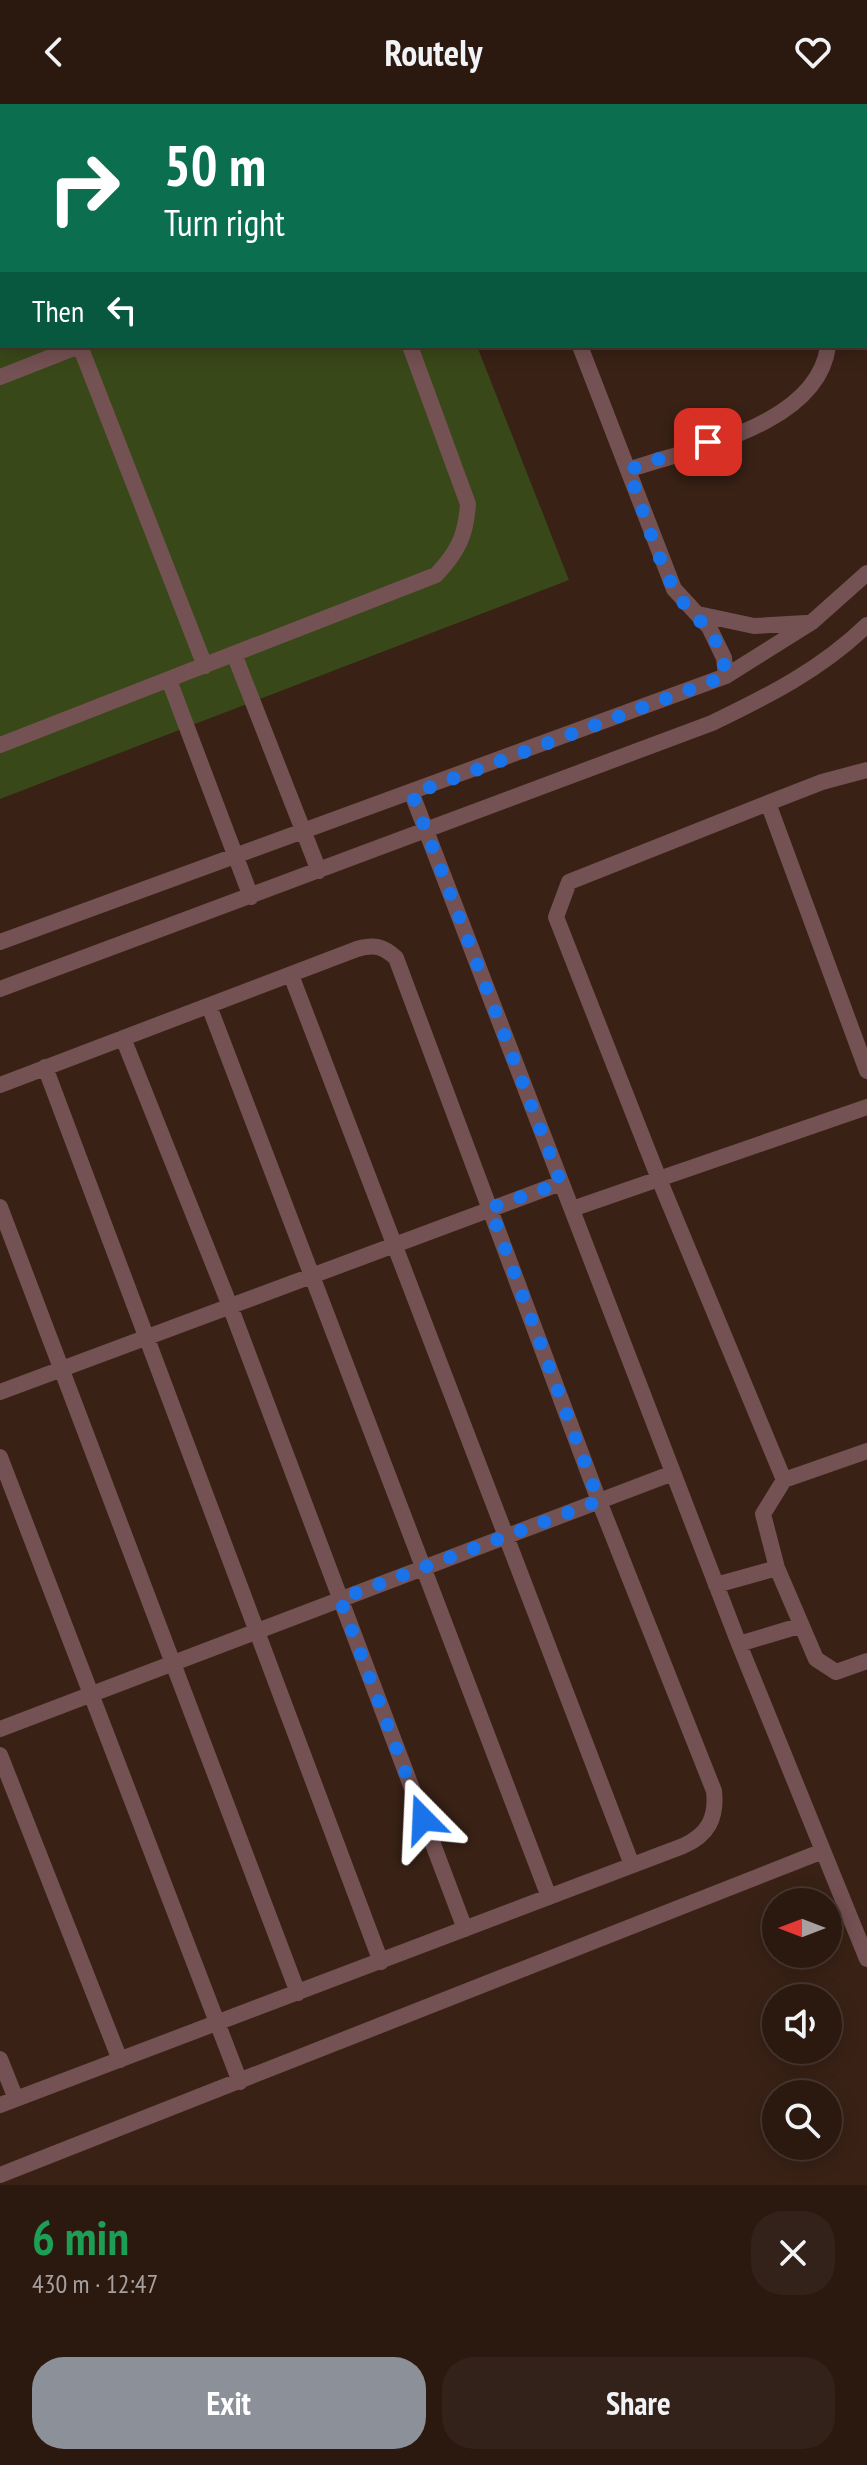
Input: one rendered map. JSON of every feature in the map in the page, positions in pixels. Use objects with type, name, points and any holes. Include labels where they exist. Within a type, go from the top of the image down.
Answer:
[{"type":"lane","points":[[0,377],[75,348]]},
{"type":"lane","points":[[81,348],[205,666]]},
{"type":"lane","points":[[0,745],[413,587],[436,575],[455,556],[466,531],[468,504],[411,348]]},
{"type":"lane","points":[[581,348],[674,589],[717,642],[726,676]]},
{"type":"lane","points":[[628,470],[761,424],[790,409],[813,386],[827,348]]},
{"type":"lane","points":[[0,942],[412,794],[726,676],[812,622],[867,573]]},
{"type":"lane","points":[[697,614],[754,626],[812,622]]},
{"type":"lane","points":[[0,989],[712,723],[783,689],[848,643],[867,625]]},
{"type":"lane","points":[[234,654],[319,871]]},
{"type":"lane","points":[[169,680],[251,897]]},
{"type":"lane","points":[[784,1480],[659,1179],[556,917],[569,882],[822,782],[867,770]]},
{"type":"lane","points":[[412,794],[739,1644],[865,1948]]},
{"type":"lane","points":[[768,803],[867,1071]]},
{"type":"lane","points":[[0,1085],[371,944],[385,948],[396,958],[599,1501],[714,1791],[716,1805],[713,1819],[696,1840],[8,2102],[0,2059]]},
{"type":"lane","points":[[291,975],[632,1865]]},
{"type":"lane","points":[[209,1006],[549,1897]]},
{"type":"lane","points":[[123,1038],[230,1306],[465,1929]]},
{"type":"lane","points":[[45,1067],[381,1962]]},
{"type":"lane","points":[[572,1209],[867,1107]]},
{"type":"lane","points":[[0,1392],[561,1183]]},
{"type":"lane","points":[[0,1207],[298,1993]]},
{"type":"lane","points":[[867,1451],[784,1480],[763,1514],[777,1568],[799,1626],[816,1659],[836,1672],[867,1661]]},
{"type":"lane","points":[[0,1457],[240,2082]]},
{"type":"lane","points":[[0,1729],[673,1473]]},
{"type":"lane","points":[[716,1585],[777,1568]]},
{"type":"lane","points":[[739,1644],[799,1626]]},
{"type":"lane","points":[[0,1755],[120,2060]]},
{"type":"lane","points":[[0,2175],[823,1851]]},
{"type":"green space","points":[[0,348],[478,348],[569,580],[0,799]]},
{"type":"route","points":[[423,1819],[340,1599],[599,1501],[490,1208],[561,1183],[412,794],[726,676],[724,658],[709,627],[674,589],[628,470],[708,442]]}]
